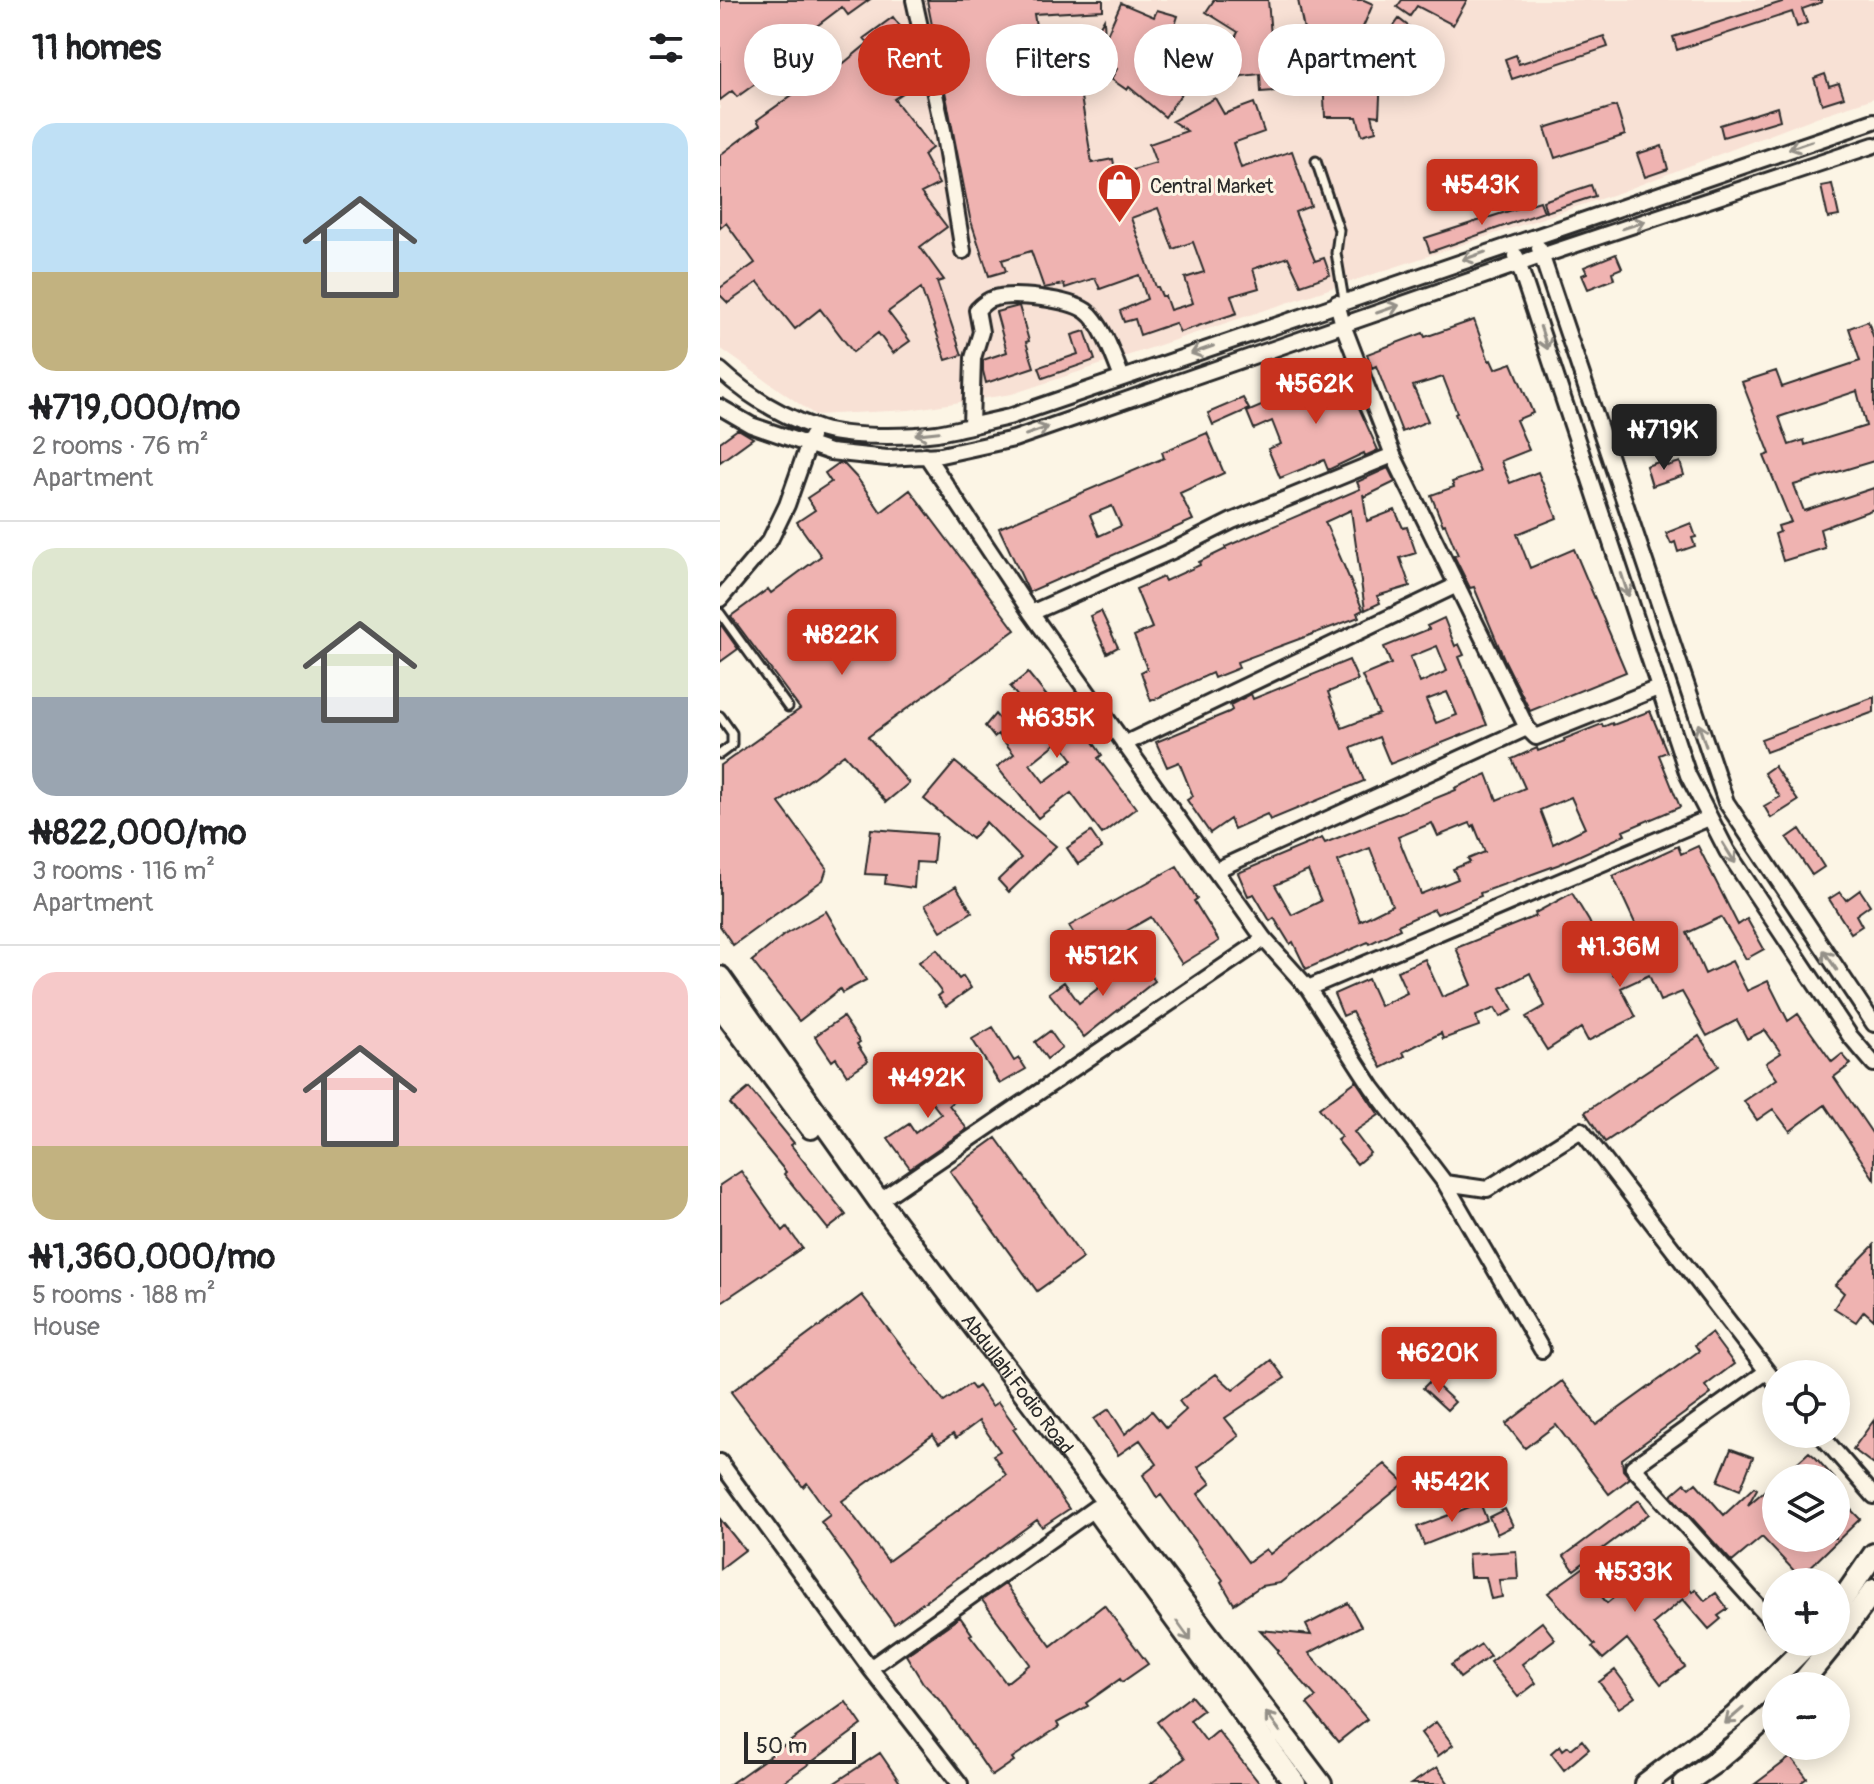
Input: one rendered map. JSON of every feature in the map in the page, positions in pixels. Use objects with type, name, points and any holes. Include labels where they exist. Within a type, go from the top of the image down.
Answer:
[{"type":"main road","name":"Abdullahi Fodio Road","points":[[720,977],[879,1201],[1321,1784]]},
{"type":"main road","name":"Abdullahi Fodio Road","points":[[720,1006],[1095,1508],[1295,1784]]},
{"type":"main road","points":[[1850,1589],[1874,1554]]},
{"type":"main road","points":[[1850,1623],[1874,1590]]},
{"type":"main road","points":[[1645,1784],[1734,1717],[1790,1656]]},
{"type":"main road","points":[[1811,1672],[1824,1656]]},
{"type":"main road","points":[[1684,1784],[1762,1722]]},
{"type":"street","points":[[914,0],[943,130],[963,251]]},
{"type":"street","points":[[720,370],[746,392],[771,407],[822,429],[889,436],[938,433],[1009,417],[1874,121]]},
{"type":"street","points":[[720,407],[751,425],[830,452],[887,458],[926,455],[1014,439],[1541,256],[1874,145]]},
{"type":"street","points":[[1535,235],[1726,802],[1874,1024]]},
{"type":"street","points":[[1512,243],[1688,775],[1727,851],[1850,1036],[1874,1064]]},
{"type":"street","points":[[971,425],[973,358],[981,332],[977,310],[991,299],[1021,297],[1055,300],[1086,311],[1109,345],[1122,378]]},
{"type":"street","points":[[1341,302],[1343,325],[1393,455],[1527,728],[1536,737],[1658,688]]},
{"type":"street","points":[[720,599],[770,540],[787,505],[813,425]]},
{"type":"street","points":[[926,455],[1031,613],[1124,744],[1264,939],[1308,988],[1372,1087],[1445,1183],[1542,1350]]},
{"type":"street","points":[[1031,613],[1393,455]]},
{"type":"street","points":[[1124,744],[1455,586]]},
{"type":"street","points":[[1216,870],[1527,728]]},
{"type":"street","points":[[1308,988],[1709,818]]},
{"type":"street","points":[[879,1201],[1264,939]]},
{"type":"street","points":[[1445,1183],[1487,1189],[1581,1130],[1762,1366]]},
{"type":"street","points":[[1762,1384],[1633,1467],[1762,1610]]},
{"type":"street","points":[[1832,1448],[1874,1496]]},
{"type":"street","points":[[720,1462],[870,1668],[960,1784]]},
{"type":"street","points":[[870,1668],[1095,1508]]},
{"type":"lane","points":[[1316,161],[1339,230],[1336,253],[1341,302]]},
{"type":"lane","points":[[720,613],[788,707]]},
{"type":"lane","points":[[720,716],[732,733],[732,745],[720,754]]},
{"type":"shaded area","name":"Central Market","points":[[720,0],[1874,0],[1874,98],[1621,192],[1012,394],[909,410],[815,415],[720,348]]},
{"type":"building","points":[[720,0],[869,0],[848,15],[842,7],[819,24],[744,24],[744,92],[737,97],[732,91],[720,100]]},
{"type":"building","points":[[927,0],[1103,0],[1103,10],[1034,14],[1036,24],[986,24],[986,96],[1081,96],[1092,163],[1113,159],[1116,175],[1156,163],[1149,144],[1187,131],[1172,121],[1215,98],[1224,114],[1254,103],[1264,132],[1233,143],[1241,168],[1292,151],[1311,206],[1295,212],[1315,261],[1324,258],[1330,275],[1301,285],[1288,257],[1253,269],[1259,288],[1231,296],[1237,313],[1180,332],[1175,323],[1140,335],[1135,319],[1124,322],[1120,311],[1147,299],[1139,275],[1100,289],[1095,278],[1065,288],[1064,284],[1044,288],[1031,251],[1002,260],[1006,271],[989,276],[970,218],[946,96],[970,96],[970,24],[932,24]],"holes":[[[1158,208],[1173,249],[1193,242],[1204,272],[1185,278],[1193,303],[1170,310],[1165,296],[1156,287],[1131,218]]]},
{"type":"building","points":[[1214,0],[1268,0],[1270,24],[1258,24],[1258,74],[1242,76],[1242,24],[1225,24],[1206,12]]},
{"type":"building","points":[[1298,0],[1364,0],[1373,4],[1364,24],[1303,24]]},
{"type":"building","points":[[1402,0],[1467,0],[1453,25],[1417,6],[1410,16],[1397,7]]},
{"type":"building","points":[[1788,0],[1822,2],[1802,9],[1807,23],[1797,27],[1792,12],[1677,50],[1673,37]]},
{"type":"building","points":[[1121,3],[1154,17],[1157,10],[1178,16],[1175,24],[1134,24],[1134,91],[1129,87],[1127,90],[1118,84],[1118,24],[1112,24]]},
{"type":"building","points":[[893,17],[898,24],[883,24]]},
{"type":"building","points":[[1604,36],[1608,47],[1512,79],[1505,59],[1516,55],[1519,64]]},
{"type":"building","points":[[858,51],[858,96],[898,96],[894,99],[932,148],[923,155],[939,184],[921,193],[947,227],[920,247],[944,280],[937,282],[962,355],[946,360],[921,288],[888,312],[910,341],[893,353],[878,333],[853,352],[820,309],[795,329],[758,282],[728,303],[720,295],[720,288],[755,263],[726,223],[720,228],[720,155],[760,125],[757,120],[791,96],[842,96],[842,65]]},
{"type":"building","points":[[1825,74],[1829,86],[1839,83],[1844,97],[1822,104],[1814,78]]},
{"type":"building","points":[[1140,96],[1180,96],[1165,117]]},
{"type":"building","points":[[1324,96],[1380,96],[1379,116],[1372,115],[1376,131],[1362,135],[1357,117],[1325,117]]},
{"type":"building","points":[[1616,106],[1625,135],[1555,158],[1545,128]]},
{"type":"building","points":[[1777,107],[1780,120],[1723,137],[1720,125]]},
{"type":"building","points":[[1662,146],[1668,169],[1645,177],[1637,154]]},
{"type":"building","points":[[1832,184],[1839,216],[1828,218],[1821,186]]},
{"type":"building","points":[[1591,185],[1595,196],[1546,212],[1543,201]]},
{"type":"building","points":[[1540,201],[1544,212],[1430,252],[1425,238]]},
{"type":"building","points":[[1616,254],[1622,268],[1612,272],[1614,279],[1588,289],[1582,275],[1587,273],[1584,267]]},
{"type":"building","points":[[1019,306],[1034,367],[986,383],[983,360],[1007,352],[996,312]]},
{"type":"building","points":[[1474,320],[1489,361],[1495,369],[1512,363],[1533,413],[1516,420],[1529,450],[1501,461],[1510,483],[1538,472],[1557,518],[1517,534],[1530,568],[1574,549],[1626,672],[1530,711],[1474,587],[1470,588],[1454,556],[1458,555],[1431,495],[1454,487],[1452,482],[1480,472],[1443,377],[1413,386],[1428,421],[1402,432],[1376,366],[1372,368],[1367,354],[1423,333],[1425,337]]},
{"type":"building","points":[[1868,321],[1874,339],[1874,461],[1794,485],[1804,511],[1874,488],[1874,509],[1820,529],[1825,548],[1783,561],[1775,534],[1780,532],[1778,526],[1791,522],[1764,456],[1770,454],[1742,382],[1776,371],[1782,387],[1860,361],[1849,328]],"holes":[[[1857,391],[1866,426],[1805,445],[1804,440],[1789,445],[1779,417]]]},
{"type":"building","points":[[1085,331],[1095,360],[1043,378],[1039,367],[1078,354],[1072,335]]},
{"type":"building","points":[[1332,376],[1335,382],[1351,376],[1359,397],[1355,399],[1378,450],[1365,456],[1364,453],[1328,470],[1324,460],[1280,478],[1268,449],[1281,444],[1272,421],[1254,429],[1247,412]]},
{"type":"building","points":[[1243,398],[1249,409],[1213,425],[1208,413]]},
{"type":"building","points":[[738,429],[753,438],[720,462],[720,442]]},
{"type":"building","points":[[1207,433],[1224,473],[1180,493],[1193,520],[1029,592],[999,528],[1164,458],[1162,452]],"holes":[[[1112,506],[1121,526],[1099,536],[1090,515]]]},
{"type":"building","points":[[1665,460],[1667,466],[1680,462],[1684,475],[1652,486],[1646,466]]},
{"type":"building","points":[[839,463],[844,464],[858,479],[881,512],[910,490],[1015,630],[868,737],[909,783],[886,802],[844,754],[779,803],[827,868],[823,880],[733,945],[720,926],[720,766],[800,709],[731,616],[768,589],[771,593],[821,556],[797,522],[815,510],[807,498],[831,482],[825,473]]},
{"type":"building","points":[[1388,468],[1395,482],[1364,497],[1363,494],[1367,521],[1395,510],[1403,528],[1407,527],[1416,553],[1400,558],[1410,586],[1377,596],[1380,603],[1365,610],[1351,510],[1325,522],[1363,610],[1357,613],[1359,617],[1237,662],[1239,668],[1214,678],[1212,673],[1151,701],[1141,672],[1147,669],[1134,636],[1152,628],[1136,589],[1163,577],[1165,581],[1200,565],[1199,562],[1225,547],[1360,489],[1357,482]]},
{"type":"building","points":[[1691,523],[1696,537],[1692,538],[1695,546],[1678,552],[1675,542],[1671,544],[1666,533]]},
{"type":"building","points":[[1101,611],[1118,647],[1107,653],[1090,616]]},
{"type":"building","points":[[1444,618],[1455,646],[1459,644],[1464,655],[1459,657],[1487,725],[1390,764],[1379,737],[1351,748],[1364,781],[1270,820],[1267,814],[1234,829],[1230,819],[1210,833],[1187,800],[1193,796],[1179,762],[1167,767],[1156,742],[1229,712],[1232,710],[1230,705],[1251,694],[1253,699],[1349,660],[1358,680],[1328,692],[1342,728],[1379,714],[1362,676],[1391,664],[1384,647],[1429,629],[1427,626]],"holes":[[[1437,646],[1447,671],[1420,683],[1410,657]],[[1447,692],[1457,715],[1436,723],[1426,700]]]},
{"type":"building","points":[[720,626],[738,649],[720,662]]},
{"type":"building","points":[[1028,673],[1063,716],[1071,710],[1102,755],[1098,758],[1136,808],[1102,834],[1071,793],[1038,818],[997,767],[1014,754],[998,734],[994,737],[985,726],[995,714],[1005,726],[1027,708],[1010,687]],"holes":[[[1059,741],[1073,760],[1044,782],[1030,764]]]},
{"type":"building","points":[[1874,697],[1874,712],[1766,752],[1761,739]]},
{"type":"building","points":[[1650,711],[1667,752],[1659,755],[1680,807],[1623,831],[1625,835],[1560,864],[1480,893],[1481,896],[1437,914],[1434,909],[1398,925],[1400,929],[1369,944],[1306,969],[1293,942],[1290,944],[1274,918],[1270,921],[1254,894],[1248,896],[1238,873],[1322,838],[1325,843],[1456,790],[1487,774],[1497,800],[1525,788],[1512,759],[1565,741],[1602,724],[1603,727]],"holes":[[[1571,797],[1585,828],[1553,844],[1540,810]],[[1432,823],[1438,836],[1470,823],[1472,827],[1474,825],[1485,852],[1453,869],[1458,879],[1421,894],[1398,837]],[[1370,848],[1392,905],[1360,921],[1338,861]],[[1308,871],[1321,901],[1292,915],[1275,885]]]},
{"type":"building","points":[[955,762],[1056,846],[1009,892],[998,880],[1021,858],[986,822],[972,839],[924,799]]},
{"type":"building","points":[[1774,766],[1798,801],[1771,818],[1764,806],[1780,797],[1764,773]]},
{"type":"building","points":[[871,829],[936,834],[933,863],[916,862],[914,888],[885,884],[886,875],[865,874]]},
{"type":"building","points":[[1800,829],[1824,867],[1812,875],[1787,838]]},
{"type":"building","points":[[1091,832],[1102,848],[1078,864],[1067,848]]},
{"type":"building","points":[[1678,846],[1681,854],[1698,846],[1738,925],[1747,919],[1764,949],[1746,959],[1721,917],[1687,933],[1705,974],[1732,961],[1747,991],[1768,981],[1788,1021],[1798,1014],[1832,1062],[1842,1054],[1851,1064],[1834,1077],[1874,1136],[1874,1179],[1825,1105],[1790,1131],[1773,1109],[1757,1120],[1744,1101],[1777,1079],[1766,1063],[1781,1053],[1765,1030],[1747,1039],[1737,1020],[1707,1036],[1682,992],[1660,1001],[1649,975],[1621,988],[1636,1017],[1588,1041],[1581,1028],[1547,1050],[1526,1017],[1545,1006],[1530,973],[1501,988],[1513,1010],[1500,1017],[1495,1008],[1476,1016],[1479,1026],[1443,1039],[1441,1033],[1403,1052],[1405,1056],[1382,1068],[1352,1012],[1343,1016],[1334,994],[1368,979],[1380,1006],[1407,993],[1397,971],[1425,959],[1442,997],[1472,985],[1456,948],[1536,916],[1535,913],[1572,893],[1589,921],[1613,975],[1639,963],[1636,957],[1648,951],[1613,876]]},
{"type":"building","points":[[1177,866],[1219,941],[1182,964],[1151,917],[1086,954],[1069,926]]},
{"type":"building","points":[[956,886],[972,912],[941,931],[925,905]]},
{"type":"building","points":[[1860,890],[1870,905],[1856,915],[1862,926],[1851,933],[1829,899],[1840,892],[1846,900]]},
{"type":"building","points":[[826,911],[866,980],[842,993],[840,989],[799,1021],[752,961],[784,935]]},
{"type":"building","points":[[937,949],[959,979],[963,976],[971,988],[946,1006],[938,996],[942,993],[919,962]]},
{"type":"building","points":[[1137,958],[1155,981],[1084,1037],[1049,993],[1064,982],[1079,1003]]},
{"type":"building","points":[[843,1017],[860,1042],[857,1044],[868,1061],[847,1075],[836,1058],[832,1061],[815,1036]]},
{"type":"building","points":[[993,1027],[1014,1061],[1019,1058],[1026,1069],[1000,1084],[972,1039]]},
{"type":"building","points":[[1050,1031],[1062,1048],[1047,1059],[1035,1042]]},
{"type":"building","points":[[1699,1036],[1719,1066],[1605,1142],[1585,1112]]},
{"type":"building","points":[[921,1058],[954,1101],[949,1105],[967,1129],[910,1168],[888,1138],[909,1124],[915,1133],[941,1114],[906,1070]]},
{"type":"building","points":[[1356,1081],[1379,1115],[1354,1132],[1370,1153],[1357,1164],[1337,1140],[1341,1137],[1319,1108]]},
{"type":"building","points":[[749,1088],[846,1215],[828,1229],[730,1104]]},
{"type":"building","points":[[996,1138],[1083,1258],[1037,1291],[950,1171]]},
{"type":"building","points":[[741,1171],[783,1231],[787,1227],[802,1248],[720,1303],[720,1185]]},
{"type":"building","points":[[1874,1245],[1874,1320],[1864,1311],[1856,1322],[1834,1308],[1844,1293],[1835,1285]]},
{"type":"building","points":[[862,1295],[944,1402],[970,1384],[974,1389],[978,1386],[992,1406],[998,1402],[1016,1427],[1013,1429],[1069,1509],[1042,1527],[1037,1520],[894,1624],[821,1522],[830,1515],[807,1483],[803,1487],[731,1392]],"holes":[[[979,1421],[1000,1451],[993,1455],[1006,1475],[888,1561],[842,1501],[933,1435],[939,1444],[953,1434],[956,1438]]]},
{"type":"building","points":[[1711,1333],[1734,1364],[1705,1386],[1711,1394],[1622,1459],[1623,1470],[1630,1478],[1609,1494],[1556,1425],[1525,1448],[1506,1424],[1562,1381],[1596,1425],[1699,1351],[1695,1345]]},
{"type":"building","points":[[1271,1360],[1285,1378],[1225,1418],[1239,1436],[1198,1467],[1211,1483],[1198,1494],[1248,1562],[1266,1549],[1270,1554],[1385,1464],[1405,1483],[1280,1583],[1261,1586],[1234,1604],[1221,1582],[1223,1580],[1161,1495],[1157,1498],[1143,1475],[1157,1464],[1140,1440],[1118,1455],[1094,1419],[1109,1409],[1125,1434],[1152,1411],[1166,1428],[1186,1410],[1179,1401],[1216,1374],[1233,1390]]},
{"type":"building","points":[[1431,1380],[1455,1402],[1447,1410],[1423,1388]]},
{"type":"building","points":[[1874,1420],[1874,1465],[1853,1449]]},
{"type":"building","points":[[1731,1449],[1753,1457],[1740,1490],[1718,1481]]},
{"type":"building","points":[[1809,1452],[1821,1464],[1801,1464],[1798,1462]]},
{"type":"building","points":[[1685,1483],[1690,1488],[1696,1483],[1724,1515],[1754,1487],[1757,1489],[1748,1505],[1762,1493],[1762,1537],[1732,1562],[1671,1495]]},
{"type":"building","points":[[1639,1500],[1649,1514],[1574,1570],[1564,1556]]},
{"type":"building","points":[[1480,1503],[1487,1520],[1424,1545],[1417,1527]]},
{"type":"building","points":[[1505,1509],[1513,1526],[1497,1534],[1489,1517]]},
{"type":"building","points":[[1850,1509],[1860,1519],[1850,1529]]},
{"type":"building","points":[[720,1519],[745,1550],[720,1569]]},
{"type":"building","points":[[1516,1551],[1518,1579],[1499,1580],[1502,1597],[1491,1599],[1486,1577],[1470,1577],[1468,1554]]},
{"type":"building","points":[[1776,1552],[1826,1552],[1809,1568],[1791,1568]]},
{"type":"building","points":[[1662,1557],[1692,1592],[1695,1589],[1705,1601],[1716,1593],[1728,1609],[1718,1616],[1721,1619],[1709,1629],[1683,1599],[1653,1624],[1685,1667],[1661,1684],[1627,1639],[1603,1659],[1592,1647],[1595,1645],[1548,1593],[1584,1567],[1593,1578],[1589,1581],[1607,1603]]},
{"type":"building","points":[[1005,1584],[1051,1646],[1104,1605],[1148,1664],[1122,1682],[1120,1679],[1086,1703],[1088,1706],[1057,1723],[1059,1727],[1012,1758],[1014,1761],[992,1776],[906,1655],[960,1617],[1006,1683],[1030,1664],[982,1600]]},
{"type":"building","points":[[1348,1603],[1361,1626],[1309,1653],[1367,1719],[1338,1742],[1307,1704],[1316,1697],[1260,1630],[1311,1635],[1306,1625]]},
{"type":"building","points":[[1542,1622],[1555,1639],[1522,1664],[1536,1683],[1518,1697],[1490,1662]]},
{"type":"building","points":[[1481,1644],[1490,1656],[1460,1678],[1451,1665]]},
{"type":"building","points":[[1615,1670],[1635,1697],[1619,1708],[1599,1682]]},
{"type":"building","points":[[1191,1696],[1203,1710],[1190,1720],[1206,1741],[1218,1731],[1260,1784],[1150,1784],[1185,1758],[1157,1722]]},
{"type":"building","points":[[846,1702],[862,1725],[809,1764],[780,1784],[730,1784]]},
{"type":"building","points":[[1436,1722],[1453,1745],[1438,1756],[1421,1733]]},
{"type":"building","points":[[1582,1740],[1589,1749],[1564,1770],[1551,1753],[1560,1745],[1563,1750],[1568,1746],[1571,1749]]},
{"type":"building","points":[[880,1753],[901,1784],[833,1784]]},
{"type":"building","points":[[1787,1760],[1793,1760],[1807,1778],[1799,1784],[1755,1784]]},
{"type":"building","points":[[1437,1767],[1449,1784],[1411,1784]]},
{"type":"place","name":"Central Market","points":[[1119,225]]}]
